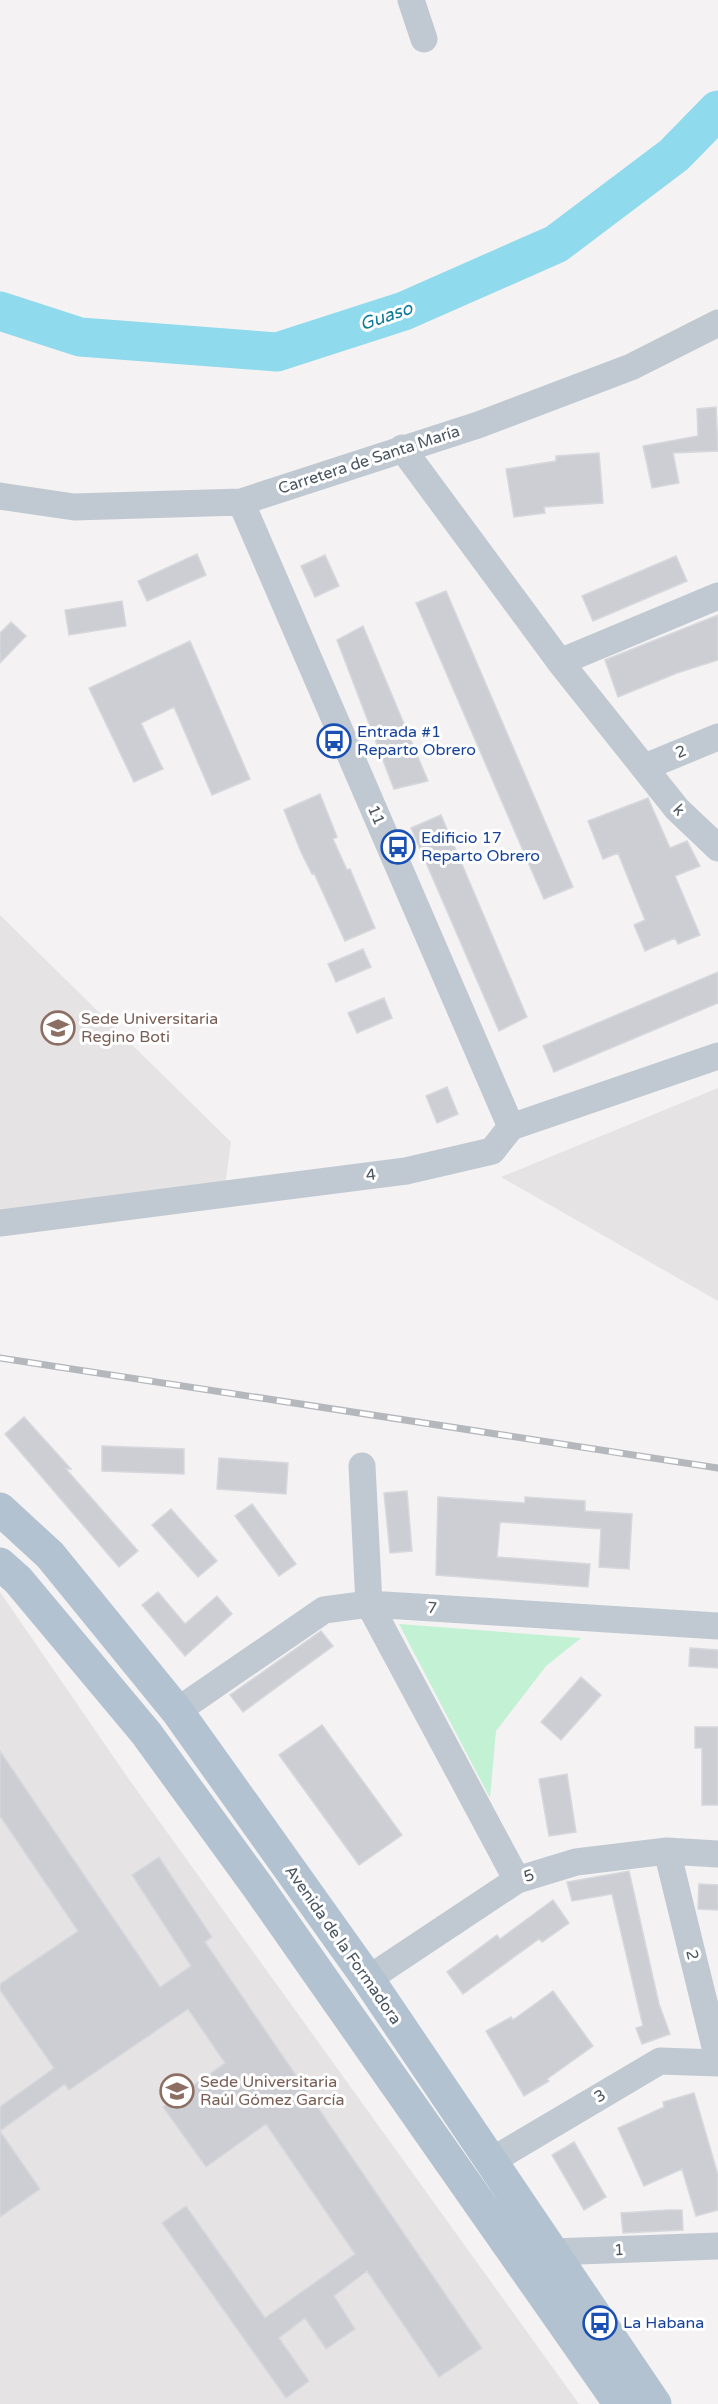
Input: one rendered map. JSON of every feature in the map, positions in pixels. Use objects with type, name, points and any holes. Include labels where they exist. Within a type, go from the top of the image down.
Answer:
[{"type":"main road","name":"Avenida de la Formadora","points":[[0,1509],[50,1555],[177,1711],[368,1979],[491,2161],[538,2260],[620,2404]]},
{"type":"main road","name":"Avenida de la Formadora","points":[[0,1564],[18,1580],[146,1733],[258,1887],[538,2260],[655,2404]]},
{"type":"street","points":[[411,0],[424,39]]},
{"type":"street","name":"Carretera de Santa María","points":[[0,496],[74,507],[241,502],[478,425],[632,367],[718,324]]},
{"type":"street","name":"k","points":[[402,448],[560,662],[677,809],[718,848]]},
{"type":"street","name":"11","points":[[241,502],[511,1127]]},
{"type":"street","points":[[560,662],[718,596]]},
{"type":"street","name":"2","points":[[645,767],[718,736]]},
{"type":"street","points":[[511,1127],[718,1056]]},
{"type":"street","name":"4","points":[[0,1223],[406,1171],[492,1151],[511,1127]]},
{"type":"street","points":[[362,1466],[369,1604],[518,1880]]},
{"type":"street","name":"7","points":[[177,1711],[324,1610],[369,1604],[718,1626]]},
{"type":"street","name":"2","points":[[667,1851],[718,2061]]},
{"type":"street","name":"5","points":[[368,1979],[518,1880],[576,1862],[667,1851],[718,1854]]},
{"type":"street","name":"3","points":[[491,2161],[660,2061],[718,2061]]},
{"type":"street","name":"1","points":[[538,2260],[718,2246]]},
{"type":"shaded area","name":"Sede Universitaria Regino Boti","points":[[0,915],[231,1142],[225,1185],[0,1213]]},
{"type":"shaded area","points":[[718,1088],[718,1301],[501,1177]]},
{"type":"shaded area","name":"Sede Universitaria Raúl Gómez García","points":[[0,1592],[128,1778],[579,2404],[0,2404]]},
{"type":"green space","points":[[399,1624],[581,1638],[546,1666],[496,1731],[490,1798]]},
{"type":"building","points":[[716,407],[718,451],[673,453],[679,483],[652,488],[643,446],[698,436],[697,409]]},
{"type":"building","points":[[599,453],[603,503],[544,507],[545,513],[514,517],[506,469],[556,461],[556,456]]},
{"type":"building","points":[[197,554],[206,575],[147,601],[138,581]]},
{"type":"building","points":[[325,555],[339,586],[315,597],[301,566]]},
{"type":"building","points":[[676,556],[687,581],[593,621],[582,596]]},
{"type":"building","points":[[446,591],[573,887],[544,899],[416,603]]},
{"type":"building","points":[[122,601],[126,626],[69,635],[65,610]]},
{"type":"building","points":[[718,615],[718,660],[677,673],[618,697],[605,660]]},
{"type":"building","points":[[11,622],[26,636],[0,663],[0,633]]},
{"type":"building","points":[[363,626],[428,781],[394,789],[337,640]]},
{"type":"building","points":[[190,641],[250,779],[212,795],[174,707],[141,723],[163,769],[134,782],[89,688]]},
{"type":"building","points":[[320,794],[337,837],[333,839],[347,870],[350,869],[375,928],[345,941],[314,873],[312,874],[301,852],[284,810]]},
{"type":"building","points":[[648,798],[670,848],[687,841],[700,866],[675,876],[700,935],[678,944],[675,938],[645,951],[634,925],[645,920],[618,853],[603,859],[588,821]]},
{"type":"building","points":[[441,815],[527,1017],[499,1031],[411,828]]},
{"type":"building","points":[[363,949],[371,967],[336,982],[328,964]]},
{"type":"building","points":[[718,972],[718,1003],[554,1072],[543,1046]]},
{"type":"building","points":[[384,998],[392,1018],[357,1033],[348,1013]]},
{"type":"building","points":[[447,1087],[458,1114],[437,1123],[426,1096]]},
{"type":"building","points":[[24,1417],[71,1469],[66,1469],[138,1551],[119,1567],[5,1434]]},
{"type":"building","points":[[102,1446],[184,1449],[184,1474],[102,1471]]},
{"type":"building","points":[[219,1458],[288,1463],[286,1494],[217,1489]]},
{"type":"building","points":[[407,1491],[412,1551],[390,1553],[384,1493]]},
{"type":"building","points":[[438,1497],[525,1503],[525,1497],[585,1501],[585,1511],[632,1514],[629,1569],[599,1567],[601,1529],[500,1522],[497,1557],[590,1564],[588,1587],[436,1575]]},
{"type":"building","points":[[252,1504],[296,1564],[279,1576],[235,1516]]},
{"type":"building","points":[[171,1509],[217,1561],[198,1577],[152,1525]]},
{"type":"building","points":[[158,1592],[185,1624],[217,1596],[232,1614],[185,1656],[142,1605]]},
{"type":"building","points":[[321,1631],[333,1646],[243,1712],[230,1695]]},
{"type":"building","points":[[690,1648],[718,1650],[718,1668],[689,1666]]},
{"type":"building","points":[[581,1677],[601,1695],[561,1740],[541,1722]]},
{"type":"building","points":[[322,1725],[402,1835],[359,1865],[279,1755]]},
{"type":"building","points":[[695,1727],[718,1727],[718,1805],[702,1805],[702,1748],[695,1748]]},
{"type":"building","points":[[0,1751],[160,1987],[191,1966],[132,1875],[159,1857],[212,1937],[205,1942],[482,2348],[439,2377],[367,2271],[334,2296],[355,2329],[326,2349],[305,2318],[279,2338],[309,2381],[286,2398],[162,2223],[186,2206],[265,2318],[355,2254],[266,2124],[206,2167],[163,2107],[225,2063],[188,2009],[69,2090],[65,2084],[0,2131],[0,2107],[54,2068],[0,1990],[0,1984],[78,1931],[0,1816]]},
{"type":"building","points":[[567,1774],[576,1832],[549,1836],[539,1779]]},
{"type":"building","points":[[629,1871],[659,2004],[670,2034],[642,2044],[636,2028],[643,2026],[612,1894],[572,1901],[567,1882]]},
{"type":"building","points":[[699,1884],[718,1885],[718,1910],[698,1909]]},
{"type":"building","points":[[553,1900],[569,1923],[542,1942],[539,1939],[463,1994],[447,1972],[497,1935],[500,1939]]},
{"type":"building","points":[[553,1991],[593,2046],[547,2079],[549,2081],[524,2096],[486,2031],[511,2017],[513,2020]]},
{"type":"building","points":[[694,2093],[718,2175],[718,2210],[696,2216],[682,2169],[644,2186],[618,2128],[664,2107],[663,2102]]},
{"type":"building","points":[[0,2131],[40,2189],[0,2217]]},
{"type":"building","points":[[574,2142],[606,2197],[584,2210],[552,2155]]},
{"type":"building","points":[[682,2210],[683,2230],[623,2233],[621,2213]]},
{"type":"waterway","name":"Guaso","points":[[0,311],[80,337],[277,352],[404,311],[556,244],[674,155],[718,110]]},
{"type":"railway","points":[[0,1358],[718,1468]]},
{"type":"place","name":"Entrada #1 Reparto Obrero","points":[[334,741]]},
{"type":"place","name":"Edificio 17 Reparto Obrero","points":[[398,847]]},
{"type":"place","name":"Sede Universitaria Regino Boti","points":[[58,1028]]},
{"type":"place","name":"Sede Universitaria Raúl Gómez García","points":[[177,2091]]},
{"type":"place","name":"La Habana","points":[[600,2323]]}]
